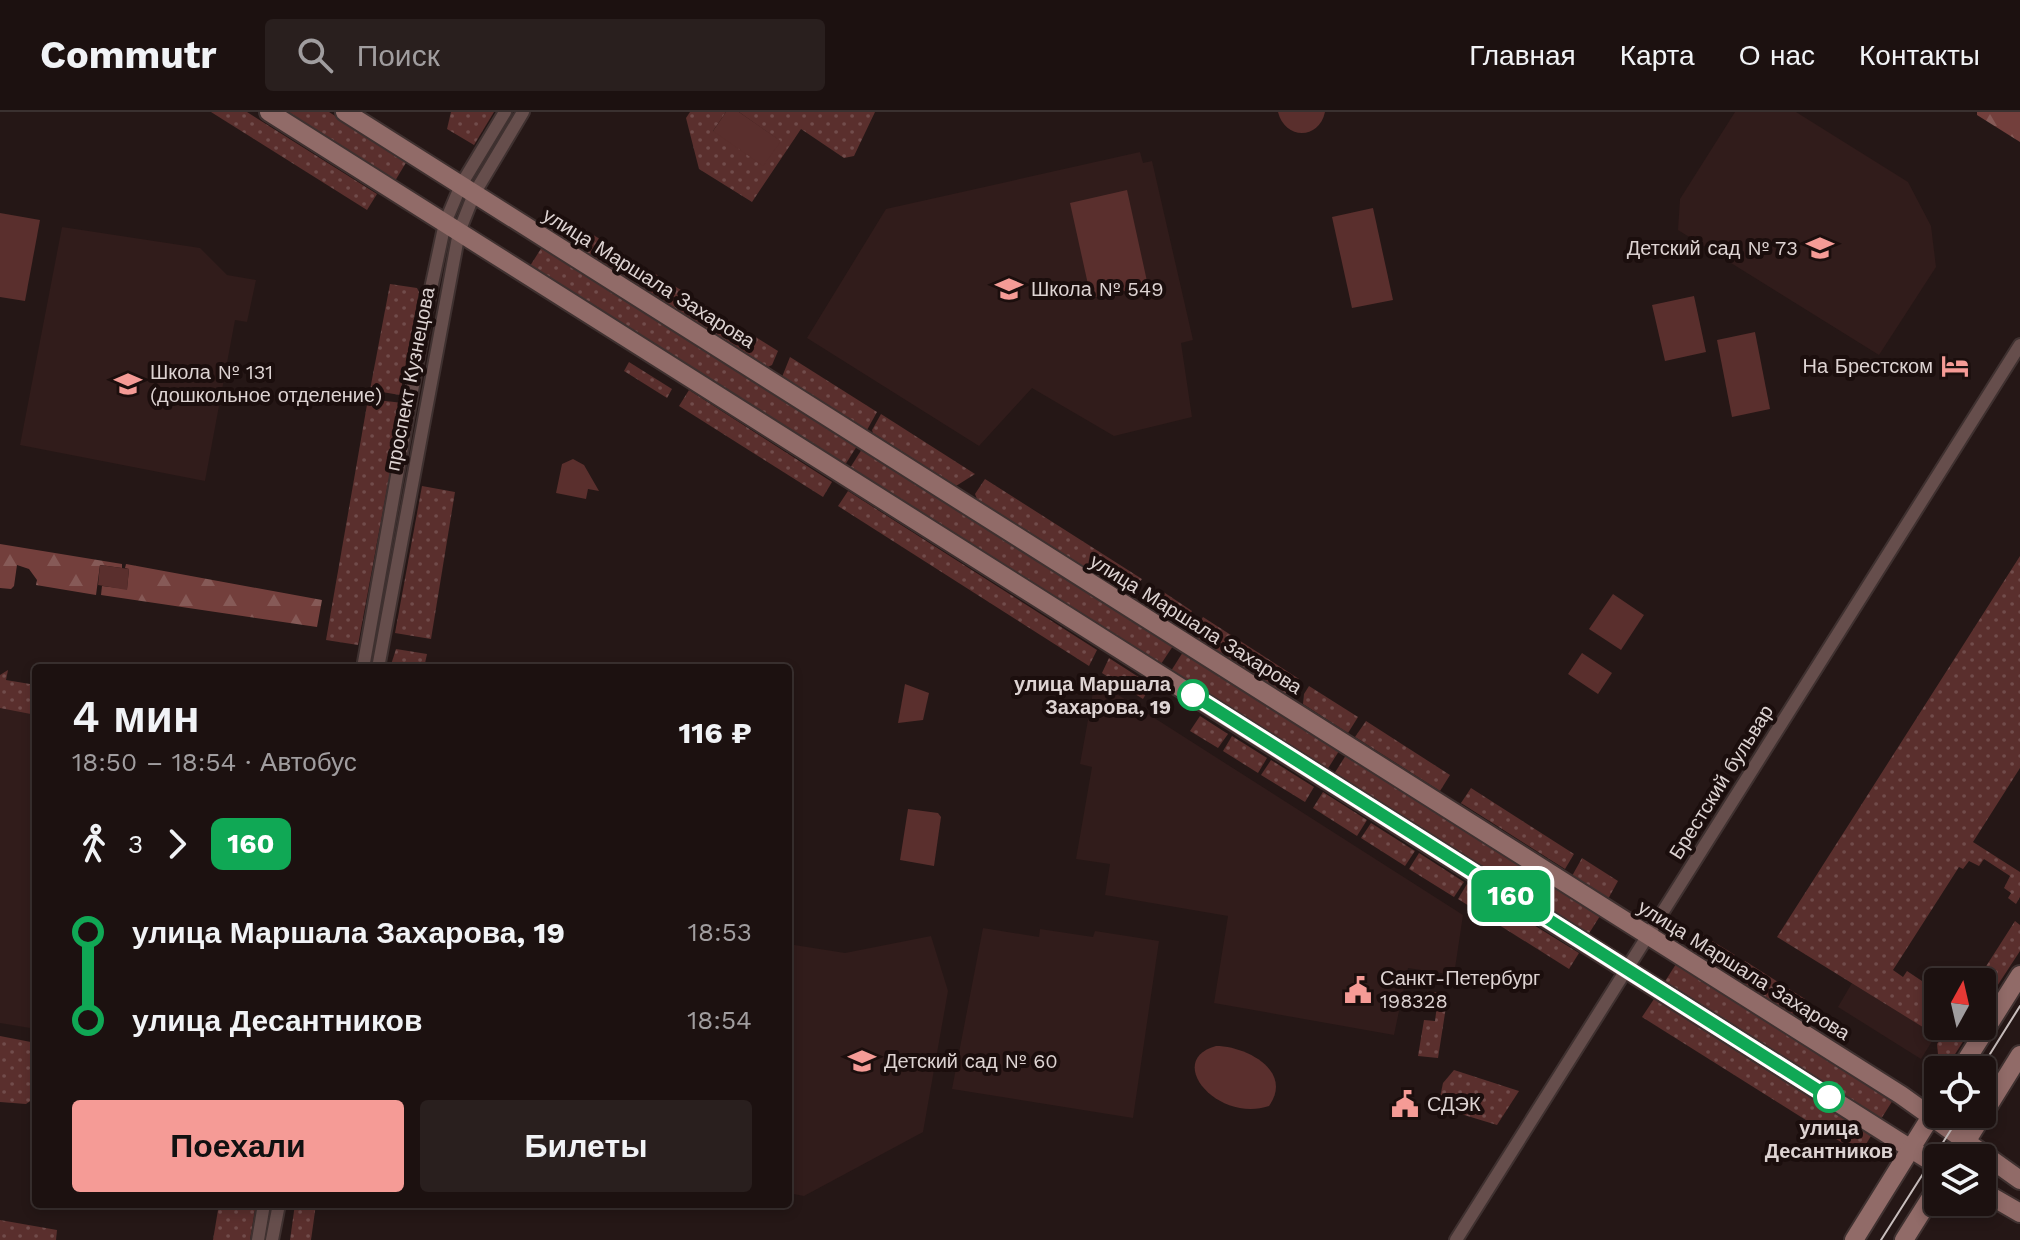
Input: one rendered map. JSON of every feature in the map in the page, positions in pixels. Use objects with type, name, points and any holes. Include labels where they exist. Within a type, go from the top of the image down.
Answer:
[{"type":"street","points":[[269,112],[1924,1158]]},
{"type":"street","name":"улица Маршала Захарова","points":[[345,112],[1901,1095],[1924,1106]]},
{"type":"street","name":"проспект Кузнецова","points":[[364,664],[426,312],[467,189],[505,112]]},
{"type":"street","name":"проспект Кузнецова","points":[[467,189],[523,112]]},
{"type":"street","name":"проспект Кузнецова","points":[[379,664],[452,227]]},
{"type":"street","name":"Брестский бульвар","points":[[1456,1240],[2020,345]]},
{"type":"street","points":[[1969,1056],[2020,975]]},
{"type":"street","points":[[1965,1144],[2020,1055]]},
{"type":"street","points":[[1854,1240],[1924,1127]]},
{"type":"street","name":"улица Маршала Захарова","points":[[1996,1168],[2020,1180]]},
{"type":"street","points":[[1996,1199],[2020,1213]]},
{"type":"street","points":[[258,1240],[263,1208]]},
{"type":"street","points":[[272,1240],[278,1208]]},
{"type":"street","points":[[1904,1240],[1924,1208]]},
{"type":"shaded area","points":[[211,112],[247,112],[377,194],[367,210]]},
{"type":"shaded area","points":[[286,112],[329,112],[407,161],[395,181]]},
{"type":"shaded area","points":[[451,112],[494,112],[474,145],[447,129]]},
{"type":"shaded area","points":[[690,112],[726,112],[713,131],[780,141],[739,112],[875,112],[854,156],[844,158],[801,129],[752,202],[699,169],[686,118]]},
{"type":"shaded area","points":[[726,112],[739,112],[781,141],[763,166],[713,131]]},
{"type":"shaded area","points":[[1278,112],[1325,112],[1316,128],[1302,133],[1287,128]]},
{"type":"shaded area","name":"Детский сад № 73","points":[[1735,112],[1796,112],[1908,182],[1931,226],[1936,267],[1879,355],[1678,230],[1680,199]]},
{"type":"shaded area","name":"Школа № 549","points":[[1140,152],[1143,163],[1152,161],[1193,340],[1181,343],[1192,417],[1114,436],[1032,388],[979,446],[807,338],[886,209]]},
{"type":"shaded area","points":[[1127,190],[1148,286],[1091,298],[1070,203]]},
{"type":"shaded area","points":[[1373,208],[1393,300],[1352,308],[1332,217]]},
{"type":"shaded area","points":[[0,213],[40,220],[25,301],[0,297]]},
{"type":"shaded area","points":[[560,214],[778,351],[772,365],[768,367],[550,230]]},
{"type":"shaded area","name":"Школа № 131 (дошкольное отделение)","points":[[62,227],[200,248],[227,275],[256,280],[247,322],[235,320],[205,481],[20,445]]},
{"type":"shaded area","points":[[542,247],[857,446],[845,465],[530,266]]},
{"type":"shaded area","points":[[390,284],[417,288],[419,292],[400,395],[370,390]]},
{"type":"shaded area","points":[[1694,296],[1706,352],[1665,361],[1652,305]]},
{"type":"shaded area","points":[[1755,332],[1770,409],[1732,417],[1717,340]]},
{"type":"shaded area","points":[[790,357],[877,412],[867,430],[782,377]]},
{"type":"shaded area","points":[[629,362],[672,389],[667,398],[624,371]]},
{"type":"shaded area","points":[[689,390],[832,482],[823,497],[679,406]]},
{"type":"shaded area","points":[[368,399],[403,403],[358,645],[326,640]]},
{"type":"shaded area","points":[[881,414],[975,474],[956,486],[873,433]]},
{"type":"shaded area","points":[[862,449],[1173,646],[1161,664],[850,468]]},
{"type":"shaded area","points":[[573,459],[584,465],[599,491],[588,489],[586,499],[556,493],[562,464]]},
{"type":"shaded area","points":[[985,479],[1142,579],[1133,591],[1124,585],[1121,590],[977,499],[975,494]]},
{"type":"shaded area","points":[[422,486],[455,492],[431,639],[395,633]]},
{"type":"shaded area","points":[[848,491],[1097,650],[1089,666],[838,506]]},
{"type":"shaded area","points":[[2020,556],[2020,768],[1973,842],[2020,872],[2020,897],[2016,904],[2008,898],[2011,893],[2004,888],[2010,876],[1984,859],[1979,866],[1969,861],[1963,869],[1959,867],[1893,970],[1903,977],[1907,971],[1924,982],[1924,1028],[1777,937]]},
{"type":"shaded area","points":[[100,565],[129,569],[127,590],[98,585]]},
{"type":"shaded area","points":[[1162,591],[1192,611],[1185,623],[1162,608],[1164,603],[1157,598]]},
{"type":"shaded area","points":[[1613,594],[1644,615],[1621,650],[1589,629]]},
{"type":"shaded area","points":[[1203,617],[1299,679],[1285,694],[1192,635]]},
{"type":"shaded area","points":[[396,649],[427,654],[425,664],[391,664]]},
{"type":"shaded area","points":[[1183,652],[1339,751],[1327,770],[1171,671]]},
{"type":"shaded area","points":[[1582,653],[1612,673],[1598,694],[1568,674]]},
{"type":"shaded area","points":[[1109,658],[1151,685],[1143,699],[1102,673]]},
{"type":"shaded area","points":[[8,670],[6,680],[32,684],[32,714],[0,708],[0,675]]},
{"type":"shaded area","points":[[905,684],[929,693],[923,720],[898,723]]},
{"type":"shaded area","points":[[32,686],[32,1028],[0,1023],[0,694]]},
{"type":"shaded area","points":[[1309,686],[1358,717],[1348,733],[1303,704]]},
{"type":"shaded area","points":[[1094,687],[1109,689],[1463,915],[1454,975],[1408,968],[1394,1035],[1214,1003],[1228,916],[1105,895],[1110,864],[1076,859],[1092,767],[1080,764]]},
{"type":"shaded area","points":[[1200,716],[1228,734],[1218,748],[1190,731]]},
{"type":"shaded area","points":[[1366,721],[1450,775],[1440,791],[1355,737]]},
{"type":"shaded area","points":[[1232,736],[1267,758],[1258,773],[1223,751]]},
{"type":"shaded area","points":[[1346,755],[1600,916],[1588,935],[1334,774]]},
{"type":"shaded area","points":[[1271,760],[1314,787],[1305,802],[1261,775]]},
{"type":"shaded area","points":[[1471,788],[1574,854],[1565,869],[1461,803]]},
{"type":"shaded area","points":[[1323,792],[1367,820],[1357,836],[1313,808]]},
{"type":"shaded area","points":[[908,809],[938,813],[941,817],[934,866],[900,860]]},
{"type":"shaded area","points":[[1371,823],[1415,851],[1405,866],[1361,838]]},
{"type":"shaded area","points":[[1419,853],[1464,882],[1454,897],[1409,869]]},
{"type":"shaded area","points":[[1582,858],[1618,881],[1608,899],[1572,876]]},
{"type":"shaded area","points":[[1467,884],[1579,953],[1569,969],[1458,899]]},
{"type":"shaded area","points":[[2015,921],[2020,925],[2020,951],[1996,988],[1996,968],[1985,968]]},
{"type":"shaded area","name":"Детский сад № 60","points":[[983,928],[1039,937],[1040,929],[1093,937],[1095,931],[1159,941],[1133,1118],[952,1089]]},
{"type":"shaded area","points":[[1696,931],[1735,955],[1724,972],[1685,948]]},
{"type":"shaded area","name":"Детский сад № 60","points":[[931,936],[948,991],[923,1132],[804,1196],[792,1194],[792,945],[845,953]]},
{"type":"shaded area","points":[[1745,961],[1805,999],[1794,1015],[1734,978]]},
{"type":"shaded area","points":[[1676,964],[1893,1100],[1881,1119],[1664,983]]},
{"type":"shaded area","points":[[1852,983],[1924,1028],[1924,1040],[1933,1040],[1921,1059],[1838,1007]]},
{"type":"shaded area","points":[[1427,991],[1448,994],[1438,1058],[1418,1056],[1424,1020],[1435,1021],[1437,1005],[1426,1002]]},
{"type":"shaded area","points":[[1654,999],[1871,1136],[1860,1154],[1642,1017]]},
{"type":"shaded area","points":[[0,1036],[32,1042],[32,1100],[26,1104],[0,1102]]},
{"type":"shaded area","points":[[1939,1040],[1964,1040],[1954,1056],[1938,1054]]},
{"type":"shaded area","points":[[1216,1046],[1240,1050],[1253,1056],[1271,1072],[1275,1093],[1269,1106],[1250,1109],[1231,1106],[1204,1088],[1196,1076],[1195,1064],[1201,1053]]},
{"type":"shaded area","points":[[1454,1070],[1519,1091],[1497,1125],[1438,1107],[1443,1083]]},
{"type":"shaded area","points":[[218,1208],[255,1208],[250,1240],[213,1240]]},
{"type":"shaded area","points":[[294,1208],[315,1208],[311,1240],[290,1240]]},
{"type":"shaded area","points":[[0,1220],[57,1230],[56,1240],[0,1240]]},
{"type":"green space","points":[[1977,112],[2020,112],[2020,142],[1977,115]]},
{"type":"green space","points":[[0,544],[122,564],[122,568],[100,565],[96,595],[36,585],[37,580],[29,569],[17,565],[14,586],[11,589],[0,588]]},
{"type":"green space","points":[[126,564],[322,600],[317,627],[101,595],[102,586],[127,589],[129,569],[125,568]]},
{"type":"tram line","points":[[1989,1056],[2020,1006]]},
{"type":"tram line","points":[[1881,1240],[1952,1128]]},
{"type":"bus line","name":"160","points":[[1193,695],[1829,1097]]},
{"type":"place","name":"Детский сад № 73","points":[[1820,248]]},
{"type":"place","name":"Школа № 549","points":[[1009,289]]},
{"type":"place","name":"На Брестском","points":[[1955,366]]},
{"type":"place","name":"Школа № 131 (дошкольное отделение)","points":[[128,384]]},
{"type":"place","name":"улица Маршала Захарова, 19","points":[[1193,695]]},
{"type":"place","name":"Санкт-Петербург 198328","points":[[1358,990]]},
{"type":"place","name":"Детский сад № 60","points":[[862,1061]]},
{"type":"place","name":"улица Десантников","points":[[1829,1097]]},
{"type":"place","name":"СДЭК","points":[[1405,1104]]}]
